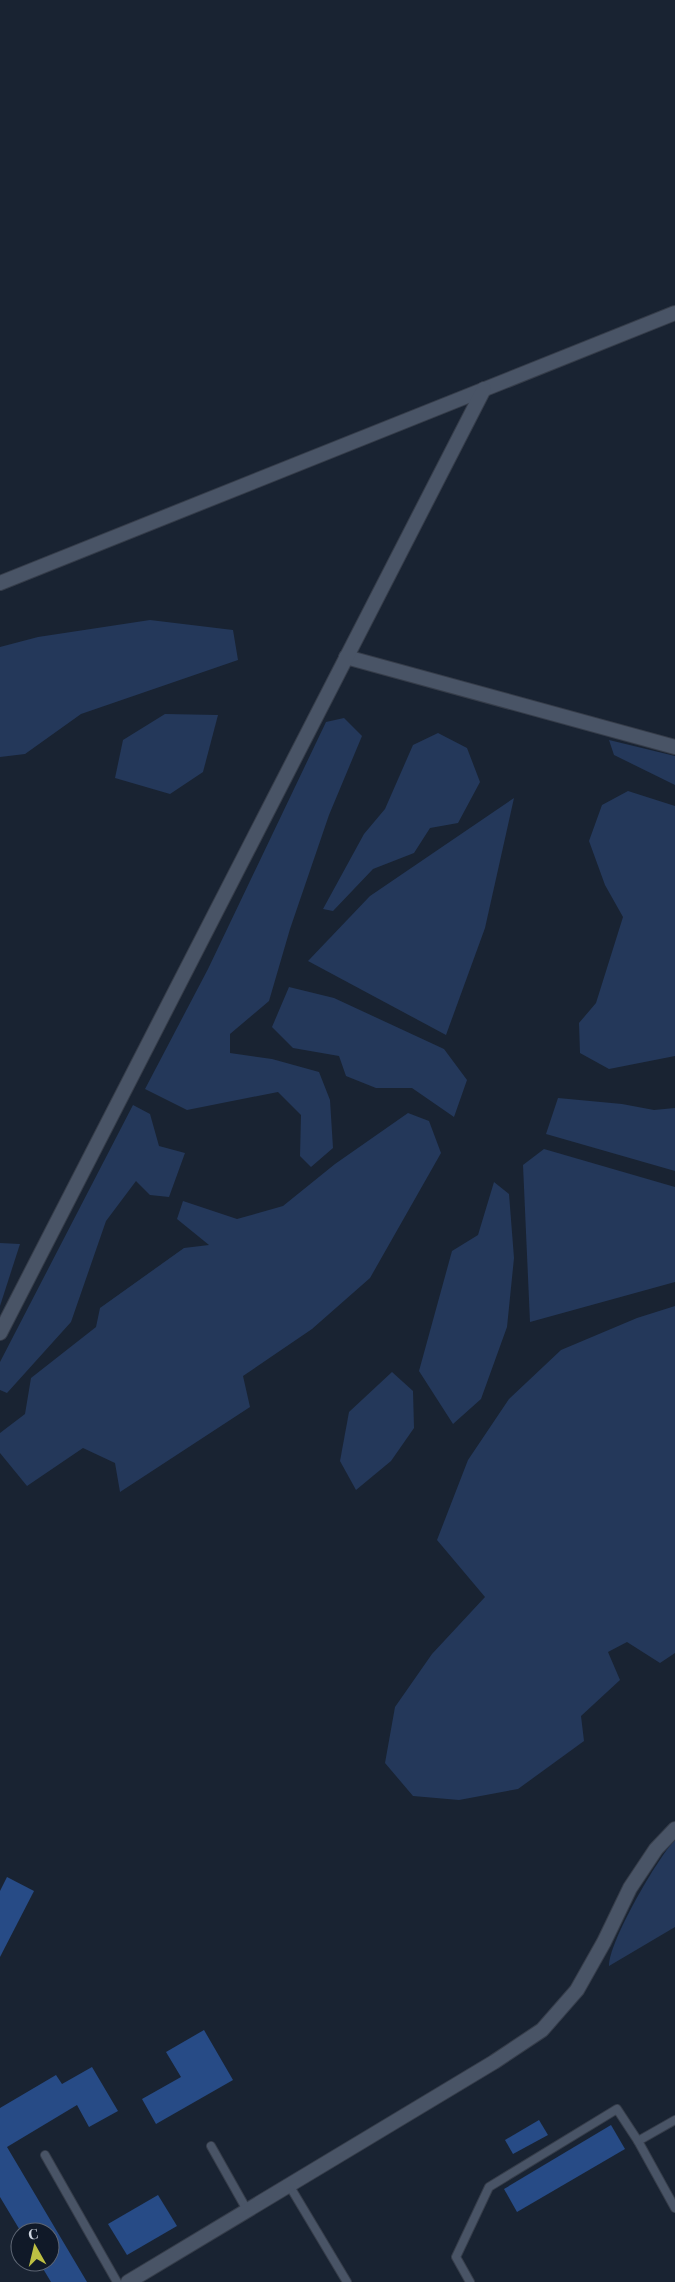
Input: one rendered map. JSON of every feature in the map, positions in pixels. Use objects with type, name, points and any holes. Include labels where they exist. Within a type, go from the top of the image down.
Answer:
[{"type":"street","points":[[0,583],[675,313]]},
{"type":"street","points":[[0,1333],[484,389]]},
{"type":"street","points":[[346,657],[675,747]]},
{"type":"street","points":[[128,2282],[494,2062],[542,2030],[576,1990],[604,1942],[630,1888],[656,1849],[675,1829]]},
{"type":"lane","points":[[470,2282],[456,2257],[489,2187],[617,2109],[638,2141],[675,2208]]},
{"type":"lane","points":[[638,2141],[675,2120]]},
{"type":"lane","points":[[211,2146],[247,2210]]},
{"type":"lane","points":[[45,2155],[117,2282]]},
{"type":"lane","points":[[289,2185],[347,2282]]},
{"type":"shaded area","points":[[150,620],[233,630],[238,660],[81,714],[25,754],[0,757],[0,647],[38,637]]},
{"type":"shaded area","points":[[165,714],[218,715],[203,772],[170,794],[115,778],[123,740]]},
{"type":"shaded area","points":[[344,718],[362,736],[329,815],[290,929],[269,1001],[230,1034],[230,1053],[272,1059],[319,1072],[330,1100],[333,1148],[311,1167],[300,1156],[301,1115],[278,1092],[187,1110],[145,1089],[208,969],[326,722]]},
{"type":"shaded area","points":[[438,733],[467,748],[480,782],[458,823],[430,828],[414,853],[373,869],[333,911],[323,909],[364,834],[385,809],[413,745]]},
{"type":"shaded area","points":[[609,740],[675,756],[675,785],[614,755]]},
{"type":"shaded area","points":[[628,791],[675,806],[675,1056],[609,1069],[580,1053],[579,1023],[596,1003],[623,917],[605,885],[589,841],[602,805]]},
{"type":"shaded area","points":[[514,798],[485,928],[446,1035],[308,961],[370,896]]},
{"type":"shaded area","points":[[289,987],[334,998],[444,1049],[467,1080],[454,1117],[412,1088],[376,1088],[346,1076],[339,1056],[293,1048],[272,1027]]},
{"type":"shaded area","points":[[558,1098],[622,1104],[654,1110],[675,1108],[675,1171],[546,1134]]},
{"type":"shaded area","points":[[133,1105],[150,1114],[159,1146],[185,1153],[169,1197],[150,1195],[136,1181],[106,1221],[71,1322],[7,1393],[0,1390],[0,1362]]},
{"type":"shaded area","points":[[408,1113],[429,1121],[441,1153],[370,1278],[312,1329],[243,1376],[250,1407],[120,1492],[115,1463],[83,1448],[27,1486],[0,1453],[0,1433],[25,1414],[31,1378],[96,1327],[100,1308],[184,1248],[209,1245],[177,1219],[183,1201],[237,1219],[283,1206],[335,1164]]},
{"type":"shaded area","points":[[544,1149],[675,1187],[675,1282],[530,1322],[523,1165]]},
{"type":"shaded area","points":[[494,1182],[509,1194],[514,1258],[507,1327],[481,1399],[453,1424],[419,1371],[452,1251],[478,1235]]},
{"type":"shaded area","points":[[0,1243],[20,1244],[0,1306]]},
{"type":"shaded area","points":[[675,1306],[675,1653],[660,1663],[627,1642],[608,1652],[620,1680],[581,1716],[584,1741],[518,1789],[459,1800],[413,1796],[385,1763],[395,1707],[432,1654],[485,1597],[437,1540],[468,1460],[509,1399],[561,1350],[637,1318]]},
{"type":"shaded area","points":[[392,1372],[413,1391],[414,1428],[391,1461],[356,1490],[340,1461],[349,1412]]},
{"type":"shaded area","points":[[675,1840],[675,1927],[609,1966],[616,1939],[635,1901],[657,1864]]},
{"type":"building","points":[[7,1877],[34,1891],[0,1957],[0,1891]]},
{"type":"building","points":[[204,2030],[233,2080],[156,2124],[142,2099],[181,2077],[166,2052]]},
{"type":"building","points":[[92,2067],[118,2111],[89,2127],[77,2105],[7,2147],[51,2222],[15,2222],[0,2197],[0,2108],[56,2075],[62,2084]]},
{"type":"building","points":[[539,2120],[548,2135],[513,2154],[505,2140]]},
{"type":"building","points":[[611,2125],[625,2149],[517,2212],[504,2189]]},
{"type":"building","points":[[158,2195],[177,2226],[127,2255],[108,2224]]},
{"type":"building","points":[[60,2236],[87,2282],[51,2282],[45,2272],[60,2272]]}]
